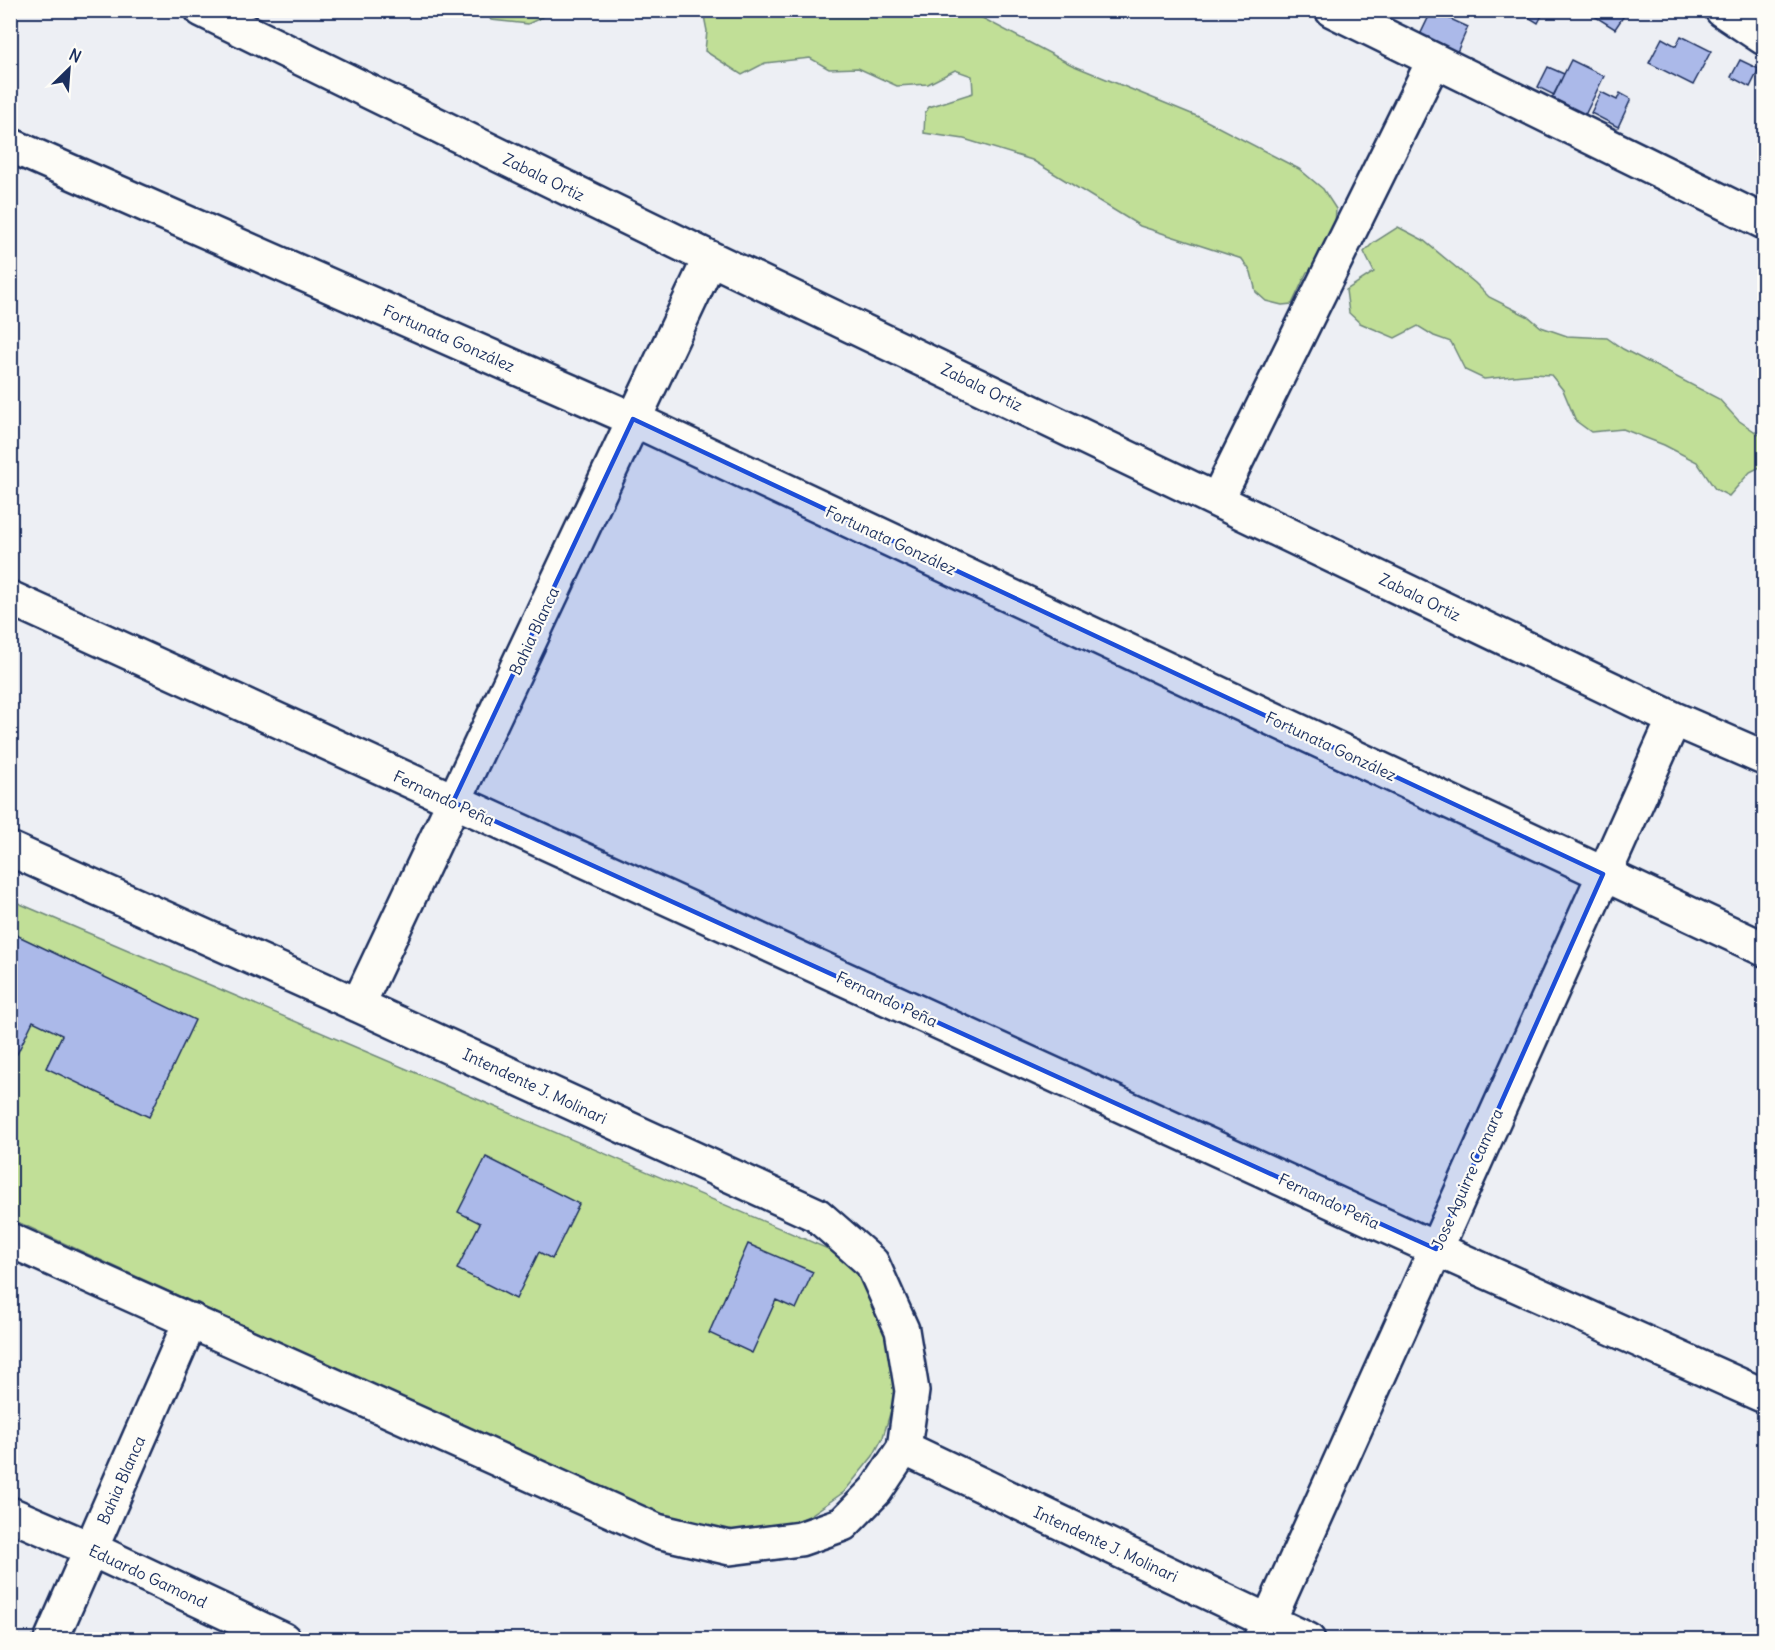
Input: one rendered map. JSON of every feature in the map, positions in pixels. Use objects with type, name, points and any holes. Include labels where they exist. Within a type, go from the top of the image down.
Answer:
[{"type":"street","name":"Zabala Ortiz","points":[[202,10],[710,258],[1674,719],[1764,758]]},
{"type":"street","points":[[1332,10],[1367,18],[1434,60],[1764,222]]},
{"type":"street","points":[[1722,10],[1764,38]]},
{"type":"street","points":[[1217,500],[1434,60]]},
{"type":"street","name":"Fortunata González","points":[[10,145],[633,419],[1764,949]]},
{"type":"street","name":"Bahia Blanca","points":[[358,1005],[710,258]]},
{"type":"street","name":"Fernando Peña","points":[[10,598],[1436,1250],[1764,1396]]},
{"type":"street","name":"Jose Aguirre Camara","points":[[1264,1630],[1674,719]]},
{"type":"street","name":"Intendente J. Molinari","points":[[10,849],[817,1215],[872,1263],[902,1330],[912,1391],[904,1448],[876,1490],[843,1524],[800,1539],[730,1548],[657,1532],[10,1240]]},
{"type":"street","name":"Bahia Blanca","points":[[51,1640],[191,1320]]},
{"type":"street","name":"Intendente J. Molinari","points":[[904,1448],[1264,1630],[1308,1640]]},
{"type":"street","name":"Eduardo Gamond","points":[[10,1514],[91,1549],[284,1640]]},
{"type":"highlighted area","points":[[633,419],[1603,874],[1436,1249],[453,802]]},
{"type":"green space","points":[[485,11],[555,11],[528,24],[491,20]]},
{"type":"green space","points":[[703,11],[971,12],[1072,65],[1199,117],[1299,169],[1323,189],[1336,209],[1335,225],[1322,266],[1307,272],[1292,304],[1282,305],[1266,301],[1256,292],[1251,272],[1242,259],[1140,226],[1032,160],[964,139],[924,133],[925,113],[929,107],[973,93],[972,76],[955,70],[928,84],[897,86],[858,68],[829,69],[810,58],[765,63],[742,75],[705,51],[707,31]]},
{"type":"green space","points":[[1398,227],[1423,240],[1489,297],[1529,317],[1541,327],[1567,336],[1607,338],[1623,349],[1719,399],[1738,420],[1764,438],[1764,465],[1750,472],[1729,496],[1715,489],[1697,462],[1664,445],[1623,429],[1591,432],[1576,421],[1563,390],[1551,375],[1533,374],[1484,379],[1465,370],[1451,342],[1434,336],[1418,326],[1395,338],[1360,323],[1349,313],[1346,290],[1374,272],[1364,252],[1373,243]]},
{"type":"green space","points":[[11,900],[854,1260],[897,1357],[895,1397],[883,1437],[873,1456],[844,1492],[809,1516],[778,1529],[734,1535],[688,1529],[11,1219]]},
{"type":"building","points":[[1432,10],[1441,10],[1450,14],[1448,18],[1468,27],[1457,52],[1420,35]]},
{"type":"building","points":[[1517,10],[1545,10],[1538,23]]},
{"type":"building","points":[[1593,10],[1627,11],[1615,29],[1591,14]]},
{"type":"building","points":[[1681,36],[1711,51],[1693,85],[1649,63],[1662,38],[1676,46]]},
{"type":"building","points":[[1571,60],[1604,76],[1585,115],[1552,98]]},
{"type":"building","points":[[1740,60],[1759,69],[1750,87],[1731,77]]},
{"type":"building","points":[[1548,67],[1564,74],[1554,95],[1538,87]]},
{"type":"building","points":[[1601,92],[1617,100],[1620,93],[1631,99],[1618,127],[1591,113]]},
{"type":"building","points":[[10,932],[195,1020],[149,1117],[46,1068],[62,1035],[33,1021],[17,1054],[10,1051]]},
{"type":"building","points":[[486,1157],[579,1204],[552,1259],[539,1252],[516,1299],[457,1269],[480,1223],[458,1212]]},
{"type":"building","points":[[748,1244],[813,1272],[796,1309],[776,1300],[752,1353],[709,1333]]}]
